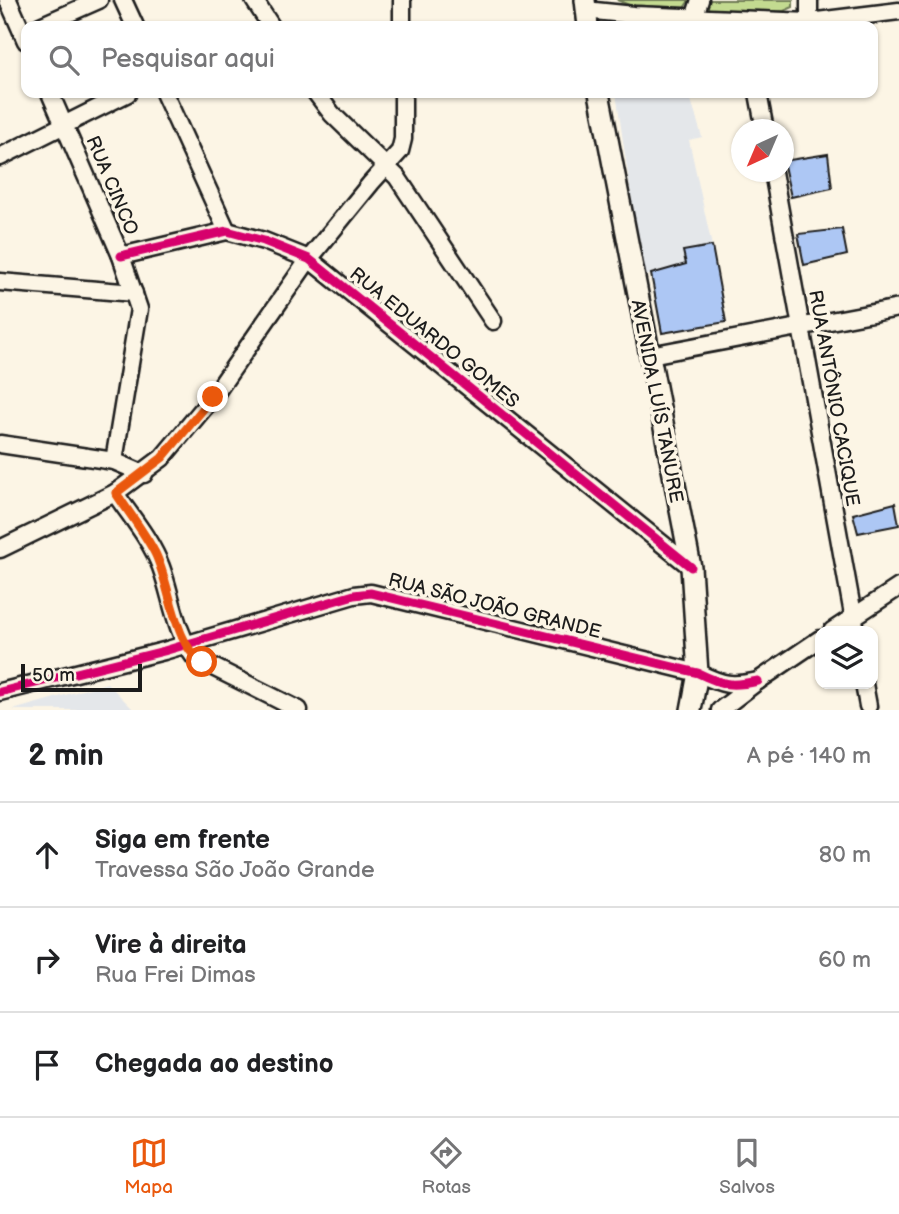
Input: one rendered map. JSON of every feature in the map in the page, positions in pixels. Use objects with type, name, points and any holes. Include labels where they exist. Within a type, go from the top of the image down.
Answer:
[{"type":"main road","name":"AVENIDA LUÍS TANURE","points":[[600,98],[691,567],[698,673],[691,710]]},
{"type":"street","points":[[8,0],[21,28]]},
{"type":"street","points":[[51,21],[99,0]]},
{"type":"street","points":[[123,0],[133,21]]},
{"type":"street","points":[[254,0],[268,21]]},
{"type":"street","points":[[402,0],[402,21]]},
{"type":"street","points":[[694,18],[700,0]]},
{"type":"street","points":[[809,0],[809,21]]},
{"type":"street","points":[[817,21],[899,11]]},
{"type":"street","points":[[586,12],[725,21]]},
{"type":"street","name":"RUA CINCO","points":[[52,98],[121,256],[139,309],[114,461]]},
{"type":"street","points":[[0,157],[117,98]]},
{"type":"street","points":[[166,98],[228,231]]},
{"type":"street","points":[[320,98],[332,114],[387,166],[493,321]]},
{"type":"street","points":[[0,549],[116,493],[162,458],[213,397],[309,259],[400,151],[403,139],[403,98]]},
{"type":"street","points":[[759,98],[763,119]]},
{"type":"street","name":"RUA ANTÔNIO CACIQUE","points":[[775,182],[855,624]]},
{"type":"street","name":"RUA EDUARDO GOMES","points":[[121,256],[228,231],[264,241],[309,259],[691,567]]},
{"type":"street","points":[[0,282],[134,293]]},
{"type":"street","points":[[650,355],[899,308]]},
{"type":"street","points":[[0,444],[114,461],[144,474]]},
{"type":"street","points":[[116,493],[157,558],[185,645],[195,658],[299,710]]},
{"type":"street","points":[[855,624],[899,587]]},
{"type":"street","name":"RUA SÃO JOÃO GRANDE","points":[[0,692],[185,645],[354,595],[371,593],[698,673],[718,682],[736,686],[758,681]]},
{"type":"street","points":[[720,710],[815,642]]},
{"type":"street","points":[[865,689],[868,706]]},
{"type":"shaded area","points":[[617,98],[690,98],[702,137],[689,140],[712,246],[683,252],[686,264],[643,277]]},
{"type":"shaded area","points":[[107,683],[134,710],[13,710]]},
{"type":"green space","points":[[617,0],[688,2],[684,8],[629,5]]},
{"type":"green space","points":[[703,0],[793,0],[793,7],[784,11],[708,13],[703,12]]},
{"type":"building","points":[[828,154],[832,188],[791,197],[788,182],[794,182],[794,159]]},
{"type":"building","points":[[842,229],[847,255],[804,265],[798,234]]},
{"type":"building","points":[[712,246],[726,322],[662,333],[651,274],[686,264],[683,251]]},
{"type":"building","points":[[895,503],[899,525],[858,533],[853,514]]},
{"type":"cycle path","points":[[121,256],[227,231],[264,241],[309,259],[691,567]]},
{"type":"cycle path","points":[[0,692],[164,651],[354,595],[371,593],[698,673],[721,682],[741,684],[758,681]]},
{"type":"route","points":[[202,662],[195,658],[185,645],[161,566],[153,549],[116,493],[162,458],[213,397]]}]
